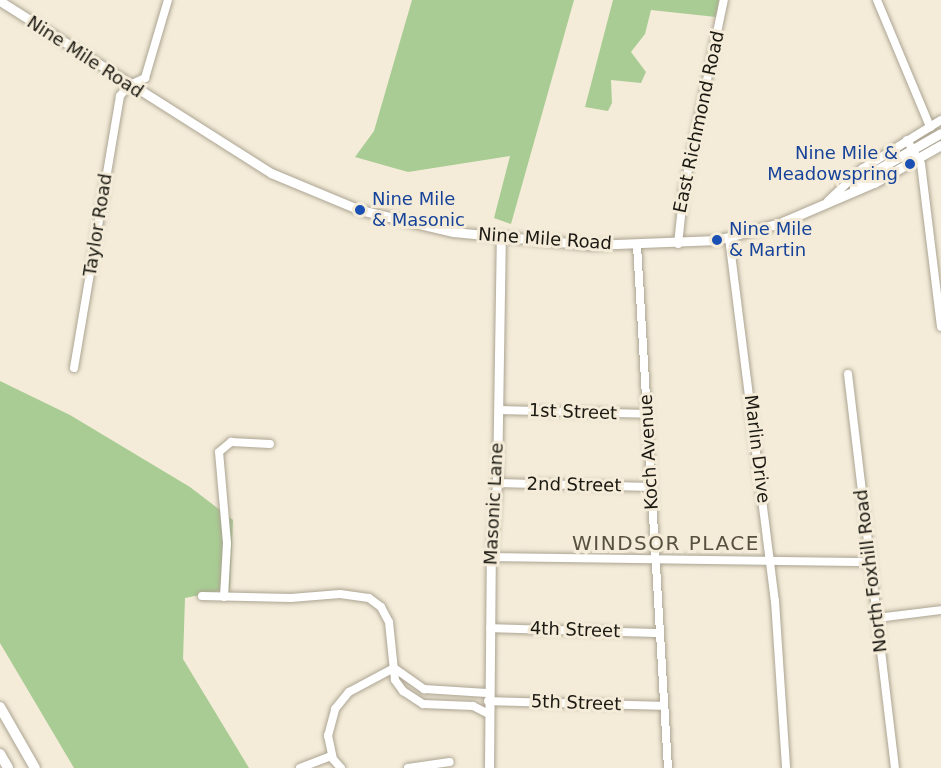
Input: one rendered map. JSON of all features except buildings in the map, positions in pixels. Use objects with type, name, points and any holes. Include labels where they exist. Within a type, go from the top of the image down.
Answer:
[{"type":"highway","points":[[0,707],[35,768]]},
{"type":"highway","points":[[0,754],[8,768]]},
{"type":"main road","name":"Nine Mile Road","points":[[0,1],[128,86],[301,188],[390,218],[501,239],[678,244],[729,238],[780,223],[852,189],[874,183],[941,145]]},
{"type":"main road","name":"Nine Mile Road","points":[[852,189],[866,176],[941,133]]},
{"type":"main road","name":"Masonic Lane","points":[[489,768],[490,556],[497,483],[501,239]]},
{"type":"street","points":[[128,86],[146,78],[168,0]]},
{"type":"street","name":"East Richmond Road","points":[[678,244],[686,177],[724,0]]},
{"type":"street","points":[[877,0],[930,127]]},
{"type":"street","name":"Taylor Road","points":[[74,368],[120,96],[128,86]]},
{"type":"street","points":[[827,202],[855,174],[941,120]]},
{"type":"street","points":[[907,140],[918,158],[941,327]]},
{"type":"street","name":"Marlin Drive","points":[[729,238],[771,563],[786,768]]},
{"type":"street","name":"Koch Avenue","points":[[637,244],[668,768]]},
{"type":"street","name":"North Foxhill Road","points":[[848,374],[895,768]]},
{"type":"street","name":"1st Street","points":[[499,410],[647,414]]},
{"type":"street","points":[[224,597],[227,543],[219,452],[231,442],[270,444]]},
{"type":"street","name":"2nd Street","points":[[497,483],[651,487]]},
{"type":"street","points":[[490,556],[771,563],[870,562]]},
{"type":"street","points":[[202,596],[340,594],[369,598],[381,607],[389,622],[397,683],[418,702],[473,706],[489,714]]},
{"type":"street","points":[[877,618],[941,610]]},
{"type":"street","name":"4th Street","points":[[490,628],[660,633]]},
{"type":"street","points":[[341,768],[332,756],[329,724],[339,702],[358,687],[394,668]]},
{"type":"street","name":"5th Street","points":[[394,668],[424,689],[488,697],[664,706]]},
{"type":"street","points":[[300,768],[332,756]]},
{"type":"street","points":[[408,768],[450,762]]},
{"type":"green space","points":[[412,0],[574,0],[511,224],[494,218],[510,156],[408,172],[355,157],[374,131]]},
{"type":"green space","points":[[613,0],[719,0],[716,17],[651,10],[645,34],[631,52],[646,72],[641,83],[611,80],[612,103],[608,111],[585,107]]},
{"type":"green space","points":[[0,381],[70,415],[190,487],[233,520],[230,589],[185,598],[183,659],[249,768],[74,768],[0,643]]},
{"type":"place","name":"Nine Mile & Meadowspring","points":[[910,164]]},
{"type":"place","name":"Nine Mile & Masonic","points":[[360,210]]},
{"type":"place","name":"Nine Mile & Martin","points":[[717,240]]},
{"type":"district","name":"WINDSOR PLACE","points":[[666,543]]}]
